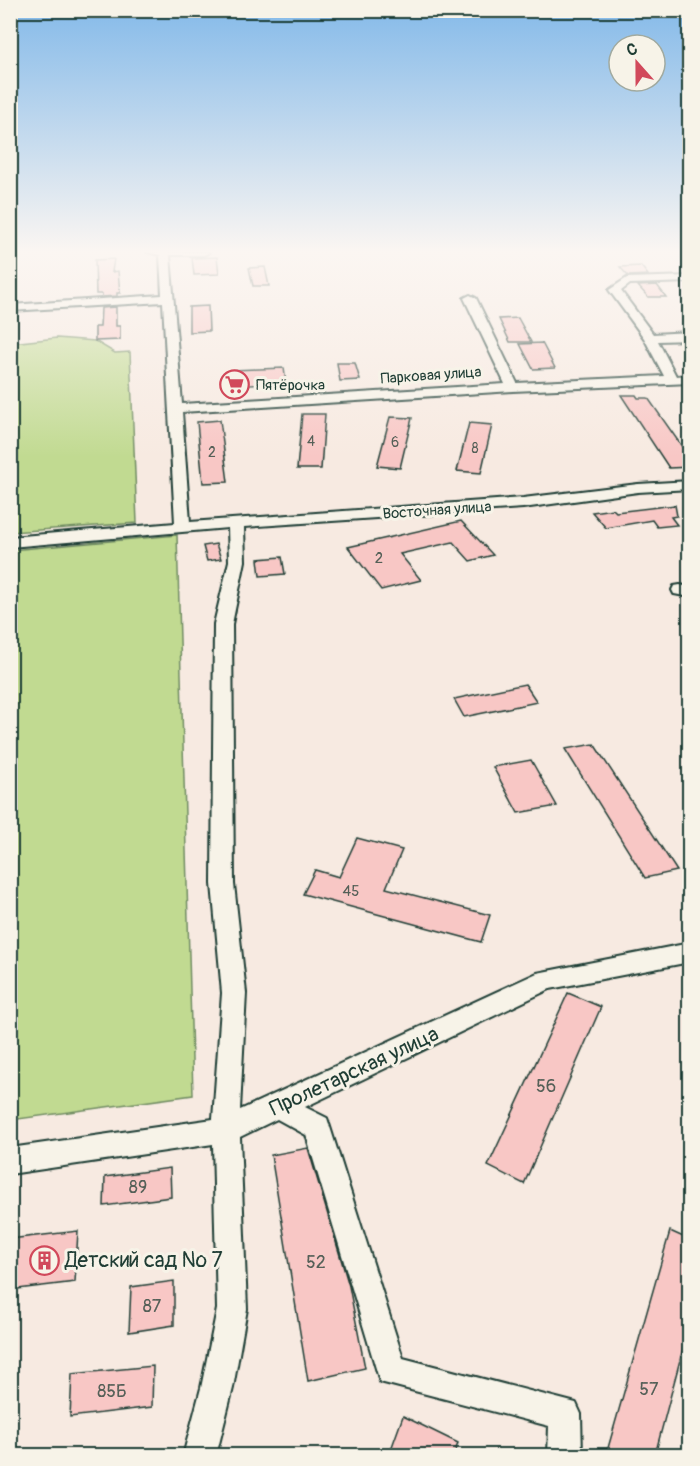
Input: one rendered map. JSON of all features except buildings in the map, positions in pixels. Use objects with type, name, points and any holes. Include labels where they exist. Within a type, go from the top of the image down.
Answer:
[{"type":"street","points":[[169,320],[183,527]]},
{"type":"street","points":[[481,320],[513,387]]},
{"type":"street","points":[[637,320],[650,338],[672,380]]},
{"type":"street","points":[[650,338],[690,336]]},
{"type":"street","name":"Парковая улица","points":[[175,408],[513,387],[690,379]]},
{"type":"street","name":"Восточная улица","points":[[10,542],[183,527],[524,503],[638,488],[690,485]]},
{"type":"street","points":[[199,1455],[217,1388],[232,1309],[226,1130],[234,993],[223,884],[223,624],[237,561],[236,525]]},
{"type":"street","name":"Пролетарская улица","points":[[10,1161],[226,1130],[546,980],[690,952]]},
{"type":"street","points":[[278,1106],[317,1127],[391,1371],[565,1414],[565,1455]]},
{"type":"green space","points":[[57,338],[95,341],[115,353],[130,352],[137,523],[11,532],[11,343]]},
{"type":"green space","points":[[177,535],[193,1095],[11,1120],[11,550]]},
{"type":"place","name":"Пятёрочка","points":[[235,385]]},
{"type":"place","name":"Детский сад № 7","points":[[44,1260]]}]
